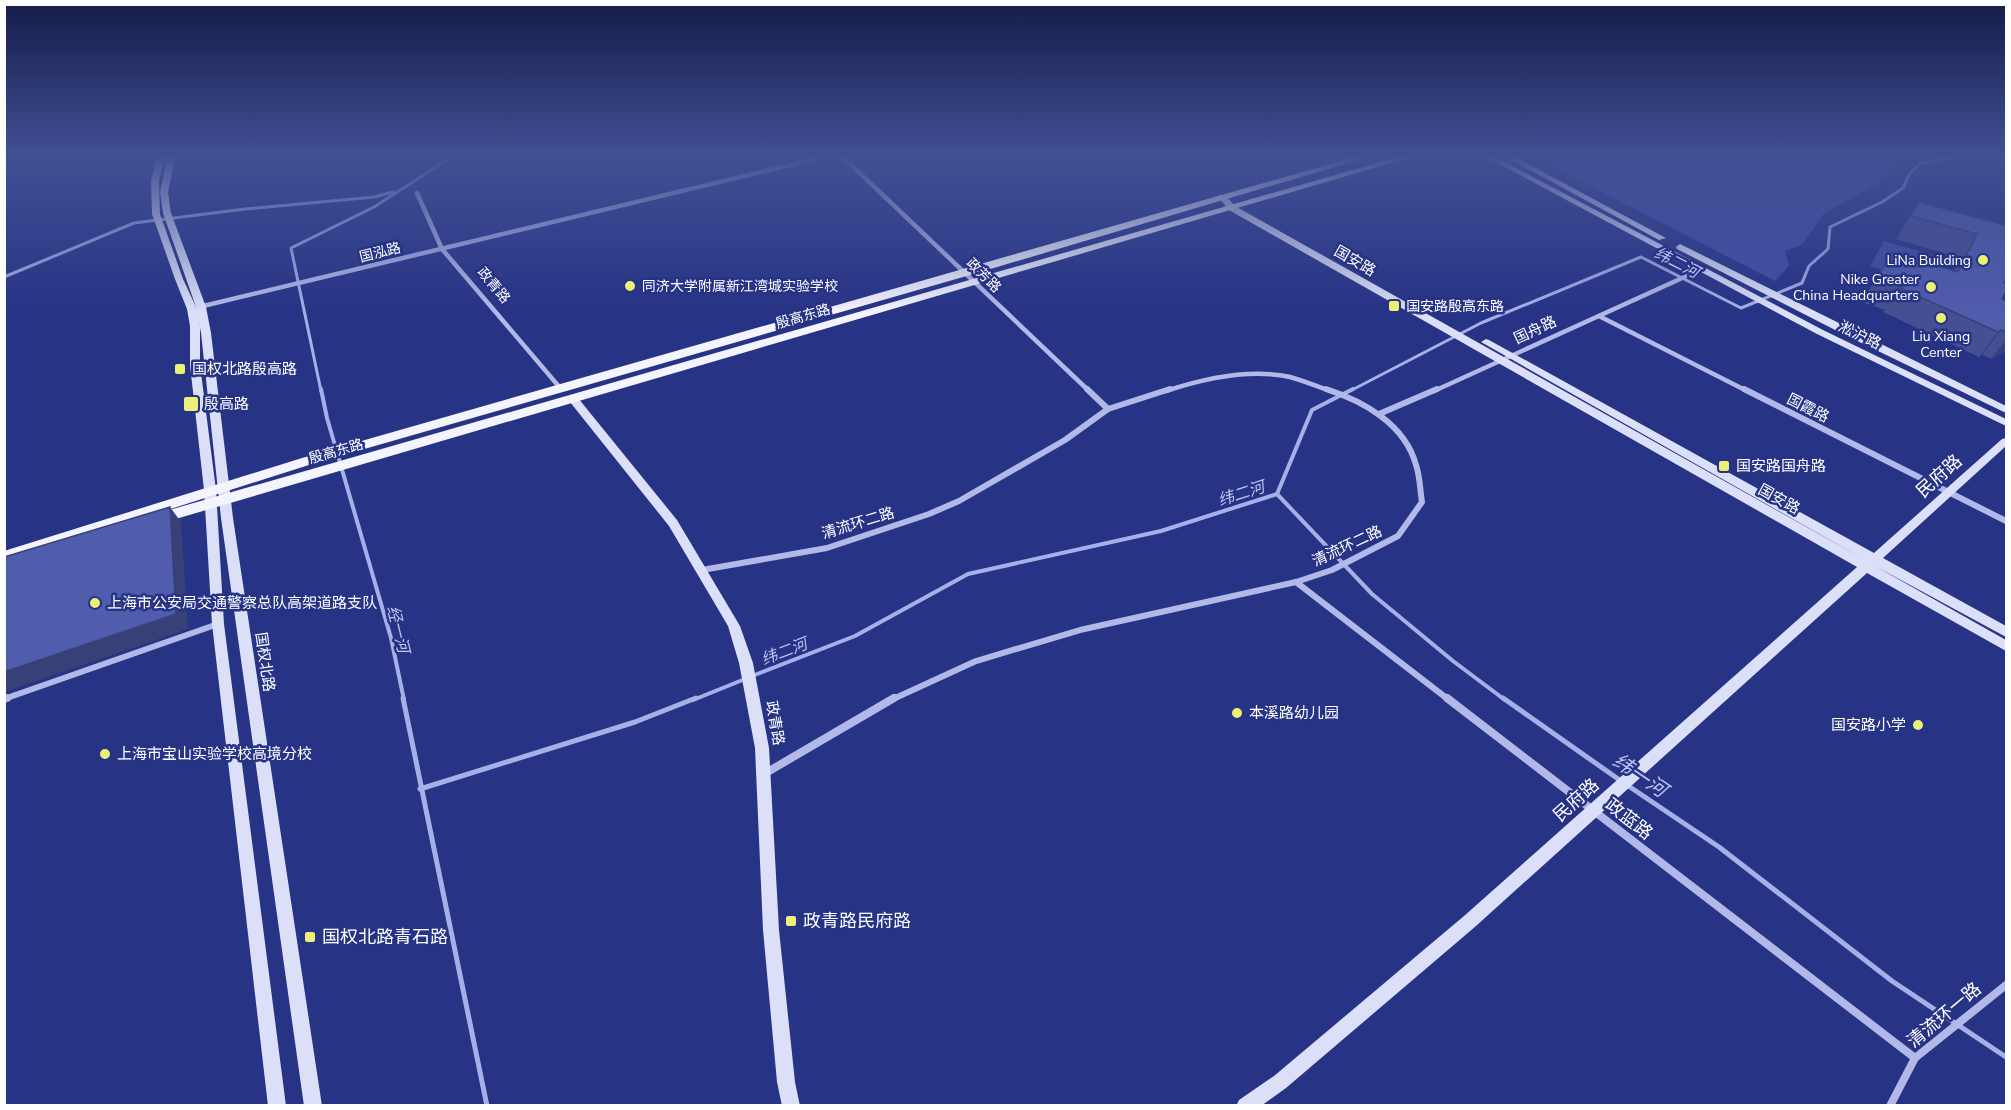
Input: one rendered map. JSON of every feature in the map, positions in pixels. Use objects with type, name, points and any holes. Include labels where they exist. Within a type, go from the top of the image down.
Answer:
[{"type":"main road","name":"国权北路","points":[[156,210],[159,226],[197,308]]},
{"type":"main road","name":"国权北路","points":[[167,210],[197,308],[195,365],[313,1106]]},
{"type":"main road","name":"殷高东路","points":[[217,495],[309,476],[574,400],[1182,210]]},
{"type":"main road","name":"殷高东路","points":[[217,495],[306,461],[372,442],[1223,210]]},
{"type":"main road","name":"国安路","points":[[1244,210],[1872,563],[2007,646]]},
{"type":"main road","name":"淞沪路","points":[[1590,210],[1775,308],[2007,423]]},
{"type":"main road","name":"淞沪路","points":[[1610,210],[1761,289],[2007,410]]},
{"type":"main road","name":"政青路","points":[[574,400],[673,523],[734,626],[746,663],[762,748],[771,930],[790,1106]]},
{"type":"main road","name":"民府路","points":[[1245,1106],[1280,1082],[1425,959],[2007,441]]},
{"type":"main road","name":"国权北路","points":[[217,495],[218,624],[277,1106]]},
{"type":"main road","points":[[4,557],[217,495]]},
{"type":"main road","points":[[4,566],[217,495]]},
{"type":"main road","name":"国安路","points":[[1872,563],[2007,632]]},
{"type":"street","name":"政青路","points":[[424,210],[442,249],[561,389]]},
{"type":"street","name":"国泓路","points":[[197,308],[604,210]]},
{"type":"street","name":"政芳路","points":[[898,210],[1108,410]]},
{"type":"street","points":[[1702,269],[1714,265]]},
{"type":"street","name":"国舟路","points":[[1379,414],[1702,269]]},
{"type":"street","name":"国霞路","points":[[1599,316],[2007,520]]},
{"type":"street","name":"清流环二路","points":[[702,570],[827,548],[929,514],[959,501],[1065,440],[1108,410],[1190,383],[1224,376],[1251,374],[1289,377],[1350,397],[1379,414],[1400,434],[1416,463],[1422,502],[1398,536],[1354,560],[1296,582],[1080,630],[976,661],[890,700],[764,774]]},
{"type":"street","name":"政蓝路","points":[[1296,582],[1915,1058]]},
{"type":"street","points":[[4,699],[218,624]]},
{"type":"street","name":"清流环一路","points":[[1890,1106],[1915,1058],[2007,985]]},
{"type":"shaded area","points":[[1637,210],[1831,210],[1823,214],[1803,244],[1785,251],[1789,266],[1775,281]]},
{"type":"shaded area","points":[[1884,241],[1936,256],[1923,282],[1870,266]]},
{"type":"building","points":[[1915,210],[1948,210],[2007,226],[2007,277],[2004,283],[2007,284],[2007,289],[2002,299],[2007,302],[2007,332],[2001,330],[1998,332],[1900,288],[1903,286],[1877,278],[1892,252],[1958,272],[1977,234],[1911,216]]},
{"type":"building","name":"上海市公安局交通警察总队高架道路支队","points":[[170,507],[176,614],[4,672],[4,557]]},
{"type":"waterway","points":[[4,277],[134,223],[239,210]]},
{"type":"waterway","name":"经一河","points":[[321,391],[291,248],[368,210]]},
{"type":"waterway","name":"纬二河","points":[[1350,391],[1481,323],[1641,257],[1741,308],[1802,283],[1809,266],[1828,249],[1830,227],[1866,210]]},
{"type":"waterway","name":"经一河","points":[[321,389],[327,418],[391,638],[404,700]]},
{"type":"waterway","name":"纬二河","points":[[1277,494],[1312,410],[1353,389]]},
{"type":"waterway","name":"纬二河","points":[[752,676],[855,636],[968,574],[1161,531],[1277,494]]},
{"type":"waterway","name":"纬一河","points":[[1277,494],[1372,594],[1453,661],[1505,700]]},
{"type":"waterway","name":"纬二河","points":[[693,700],[745,679]]},
{"type":"waterway","name":"经一河","points":[[403,698],[422,788]]},
{"type":"waterway","name":"纬二河","points":[[422,788],[635,722],[696,698]]},
{"type":"waterway","name":"纬一河","points":[[1503,698],[1621,781]]},
{"type":"waterway","name":"纬一河","points":[[1627,785],[1719,847],[1892,981],[2006,1057]]},
{"type":"waterway","name":"经一河","points":[[422,788],[487,1106]]},
{"type":"place","name":"LiNa Building","points":[[1983,260]]},
{"type":"place","name":"同济大学附属新江湾城实验学校","points":[[630,286]]},
{"type":"place","name":"Nike Greater China Headquarters","points":[[1931,287]]},
{"type":"place","name":"国安路殷高东路","points":[[1394,306]]},
{"type":"place","name":"Liu Xiang Center","points":[[1941,318]]},
{"type":"place","name":"国权北路殷高路","points":[[180,369]]},
{"type":"place","name":"殷高路","points":[[191,404]]},
{"type":"place","name":"国安路国舟路","points":[[1724,466]]},
{"type":"place","name":"上海市公安局交通警察总队高架道路支队","points":[[95,603]]},
{"type":"place","name":"本溪路幼儿园","points":[[1237,713]]},
{"type":"place","name":"国安路小学","points":[[1918,725]]},
{"type":"place","name":"上海市宝山实验学校高境分校","points":[[105,754]]},
{"type":"place","name":"政青路民府路","points":[[791,921]]},
{"type":"place","name":"国权北路青石路","points":[[310,937]]}]
